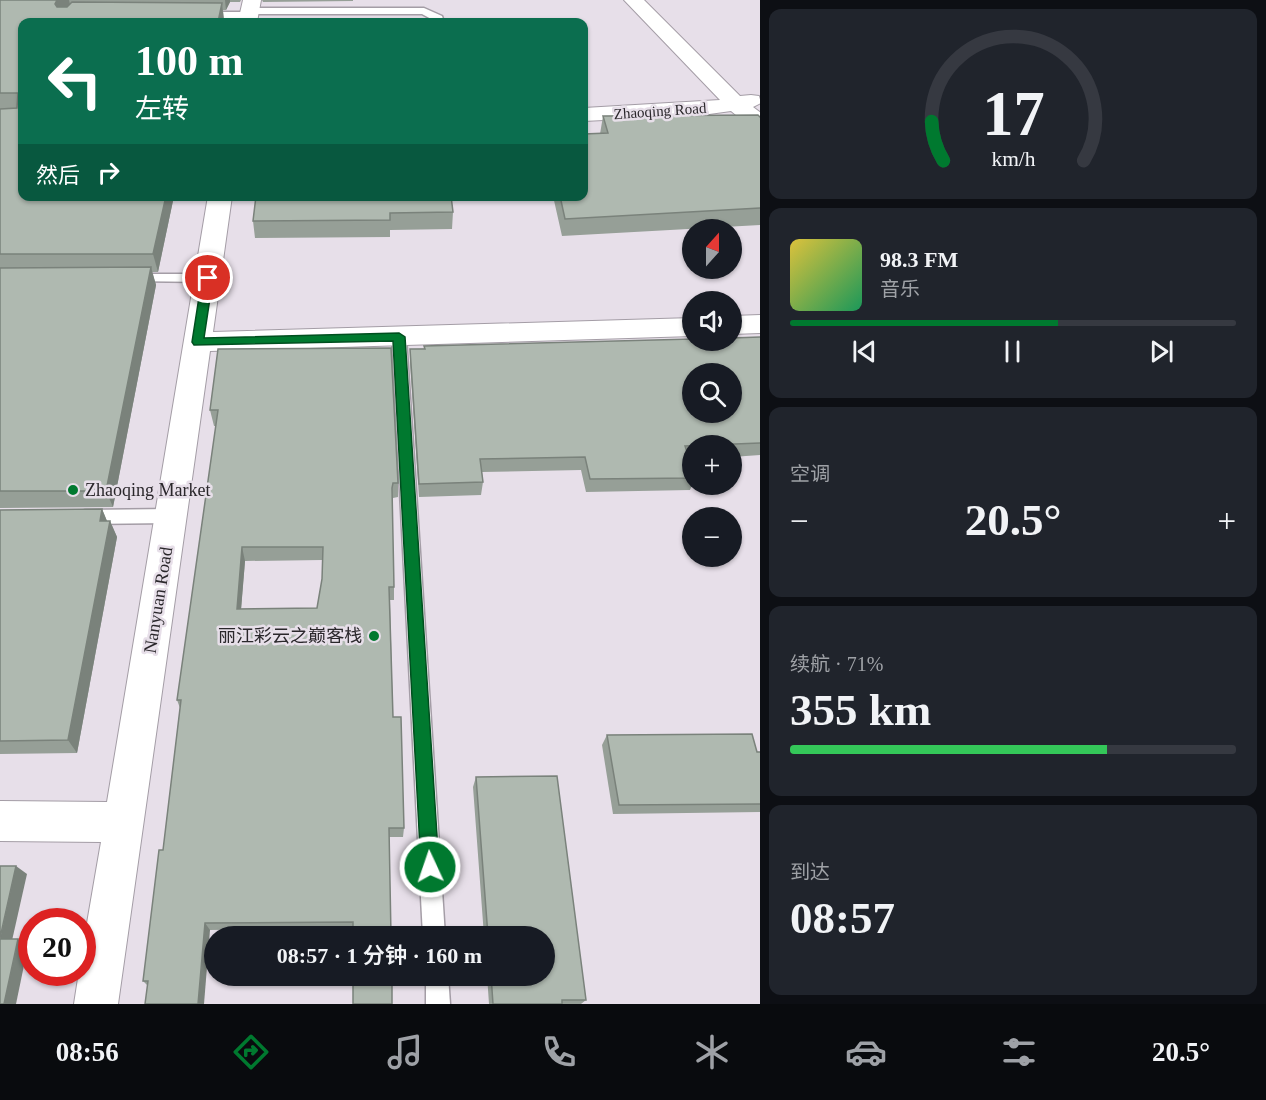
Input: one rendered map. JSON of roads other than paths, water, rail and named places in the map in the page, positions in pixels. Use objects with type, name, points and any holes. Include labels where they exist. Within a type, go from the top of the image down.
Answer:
[{"type":"street","points":[[633,0],[735,103],[760,124]]},
{"type":"street","name":"Zhaoqing Road","points":[[588,115],[702,109],[760,100]]},
{"type":"street","name":"Nanyuan Road","points":[[96,1004],[219,201]]},
{"type":"street","points":[[742,325],[760,324]]},
{"type":"street","points":[[198,342],[682,327]]},
{"type":"street","points":[[0,821],[124,822]]},
{"type":"lane","points":[[190,15],[250,12],[423,11],[438,18]]},
{"type":"lane","points":[[115,278],[208,278]]},
{"type":"lane","points":[[399,337],[433,926]]},
{"type":"lane","points":[[69,517],[171,516]]},
{"type":"lane","points":[[437,986],[438,1004]]},
{"type":"place","name":"Zhaoqing Market","points":[[73,490]]},
{"type":"place","name":"丽江彩云之巅客栈","points":[[374,636]]}]
